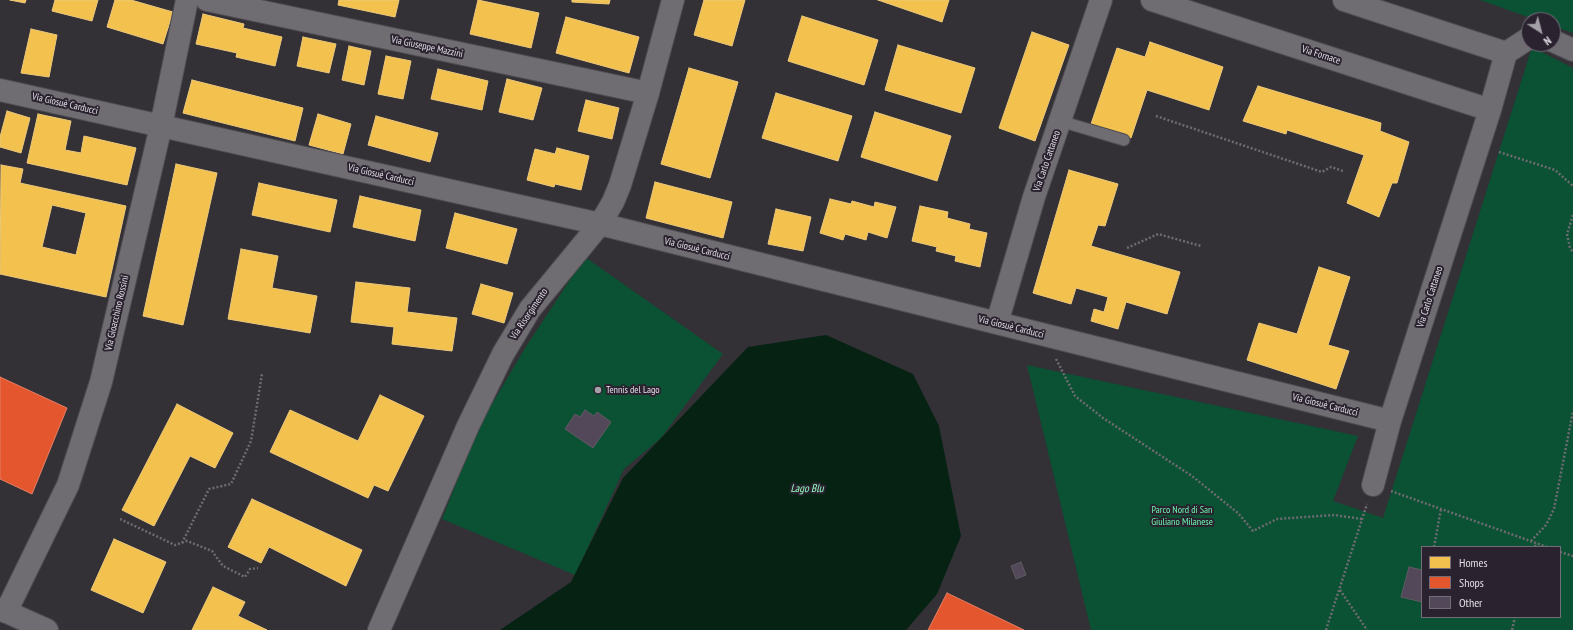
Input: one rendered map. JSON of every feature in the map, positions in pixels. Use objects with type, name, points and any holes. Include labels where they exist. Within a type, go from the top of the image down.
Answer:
[{"type":"street","name":"Via Gioacchino Rossini","points":[[2,615],[68,485],[101,382],[161,126],[187,0]]},
{"type":"street","name":"Via Giuseppe Mazzini","points":[[207,0],[648,93]]},
{"type":"street","name":"Via Risorgimento","points":[[379,630],[468,426],[503,354],[527,314],[600,224],[613,202],[620,185],[648,93],[674,0]]},
{"type":"street","name":"Via Carlo Cattaneo","points":[[997,323],[1034,197],[1101,0]]},
{"type":"street","name":"Via Fornace","points":[[1152,0],[1490,110]]},
{"type":"street","points":[[1344,0],[1396,8],[1506,53],[1521,43]]},
{"type":"street","points":[[1561,45],[1573,50]]},
{"type":"street","name":"Via Carlo Cattaneo","points":[[1373,485],[1390,421],[1479,145],[1506,53]]},
{"type":"street","name":"Via Giosuè Carducci","points":[[0,90],[600,224],[1390,421]]},
{"type":"street","points":[[2,615],[47,630]]},
{"type":"lane","points":[[1060,121],[1124,140]]},
{"type":"path","points":[[1156,116],[1322,172],[1331,167],[1343,171]]},
{"type":"path","points":[[1479,145],[1555,170],[1573,186]]},
{"type":"path","points":[[1573,215],[1567,234],[1570,248],[1573,252]]},
{"type":"path","points":[[1126,248],[1158,234],[1201,246]]},
{"type":"path","points":[[1051,337],[1056,360],[1075,396],[1103,418],[1192,476],[1238,513],[1253,531],[1278,519],[1334,515],[1362,518]]},
{"type":"path","points":[[182,543],[209,489],[230,484],[252,441],[262,374]]},
{"type":"path","points":[[1531,541],[1546,525],[1554,509],[1573,411]]},
{"type":"path","points":[[1326,630],[1373,485],[1544,546]]},
{"type":"path","points":[[1434,546],[1441,509]]},
{"type":"path","points":[[120,518],[175,545],[187,541],[212,551],[223,566],[245,577],[250,569],[258,568]]},
{"type":"path","points":[[1561,552],[1573,556]]},
{"type":"path","points":[[1339,590],[1367,630]]},
{"type":"path","points":[[1512,630],[1515,618]]},
{"type":"green space","points":[[1480,0],[1573,0],[1573,33],[1561,29],[1561,12],[1521,12],[1521,15]]},
{"type":"green space","name":"Parco Nord di San Giuliano Milanese","points":[[1530,52],[1542,52],[1573,68],[1573,630],[1091,630],[1027,365],[1358,436],[1333,501],[1383,518]]},
{"type":"green space","name":"Tennis del Lago","points":[[585,257],[723,354],[661,438],[624,469],[575,575],[442,519],[479,426],[525,348]]},
{"type":"water","name":"Lago Blu","points":[[826,335],[913,374],[939,426],[961,536],[937,594],[906,630],[500,630],[571,582],[623,478],[748,347]]},
{"type":"building: Homes","points":[[10,0],[26,0],[25,3]]},
{"type":"building: Homes","points":[[55,0],[98,0],[92,21],[52,11]]},
{"type":"building: Homes","points":[[115,0],[131,0],[173,12],[163,44],[107,27]]},
{"type":"building: Homes","points":[[339,0],[399,0],[395,17],[338,5]]},
{"type":"building: Homes","points":[[478,0],[539,13],[531,48],[470,34]]},
{"type":"building: Homes","points":[[572,0],[610,0],[609,4],[572,2]]},
{"type":"building: Homes","points":[[704,0],[745,0],[732,46],[694,35]]},
{"type":"building: Homes","points":[[878,0],[949,0],[942,22]]},
{"type":"building: Homes","points":[[203,14],[244,24],[243,28],[282,37],[275,66],[236,57],[237,53],[196,44]]},
{"type":"building: Homes","points":[[802,16],[878,40],[864,85],[788,61]]},
{"type":"building: Homes","points":[[566,17],[639,37],[629,73],[556,53]]},
{"type":"building: Homes","points":[[31,29],[57,35],[49,77],[21,73]]},
{"type":"building: Homes","points":[[1032,32],[1069,45],[1035,141],[999,128]]},
{"type":"building: Homes","points":[[303,37],[336,44],[329,73],[297,66]]},
{"type":"building: Homes","points":[[1150,42],[1223,67],[1209,110],[1147,90],[1131,138],[1091,124],[1117,48],[1145,57]]},
{"type":"building: Homes","points":[[898,45],[975,68],[961,113],[885,90]]},
{"type":"building: Homes","points":[[349,46],[371,51],[364,85],[342,80]]},
{"type":"building: Homes","points":[[386,56],[411,61],[403,99],[378,94]]},
{"type":"building: Homes","points":[[689,68],[738,82],[710,178],[661,164]]},
{"type":"building: Homes","points":[[438,69],[488,81],[482,110],[431,99]]},
{"type":"building: Homes","points":[[507,79],[542,88],[533,120],[499,112]]},
{"type":"building: Homes","points":[[192,80],[303,108],[295,141],[183,113]]},
{"type":"building: Homes","points":[[1258,86],[1381,123],[1380,131],[1409,142],[1397,183],[1392,183],[1379,217],[1347,203],[1364,155],[1287,130],[1286,134],[1243,121]]},
{"type":"building: Homes","points":[[776,93],[852,116],[838,161],[762,138]]},
{"type":"building: Homes","points":[[586,100],[619,108],[612,139],[578,131]]},
{"type":"building: Homes","points":[[7,111],[30,118],[21,153],[0,147],[0,137]]},
{"type":"building: Homes","points":[[875,112],[951,136],[937,181],[861,157]]},
{"type":"building: Homes","points":[[38,114],[71,121],[65,150],[81,153],[84,136],[136,148],[127,185],[27,163]]},
{"type":"building: Homes","points":[[318,114],[351,124],[343,154],[309,145]]},
{"type":"building: Homes","points":[[376,116],[438,133],[430,162],[368,145]]},
{"type":"building: Homes","points":[[557,148],[589,156],[581,190],[555,184],[554,187],[527,180],[535,149],[555,154]]},
{"type":"building: Homes","points":[[176,164],[217,173],[183,325],[143,316]]},
{"type":"building: Homes","points":[[1,165],[23,169],[20,183],[126,206],[106,297],[0,274]],"holes":[[[52,205],[86,213],[76,255],[42,247]]]},
{"type":"building: Homes","points":[[1069,170],[1118,184],[1105,226],[1098,225],[1091,246],[1180,272],[1167,314],[1126,302],[1118,329],[1091,321],[1094,309],[1104,312],[1108,297],[1076,288],[1071,304],[1033,293]]},
{"type":"building: Homes","points":[[655,182],[732,202],[723,238],[646,218]]},
{"type":"building: Homes","points":[[259,183],[337,200],[330,232],[252,215]]},
{"type":"building: Homes","points":[[360,196],[421,210],[415,241],[353,227]]},
{"type":"building: Homes","points":[[830,199],[851,204],[852,201],[874,207],[875,202],[896,207],[887,238],[868,232],[866,240],[845,234],[843,240],[820,233]]},
{"type":"building: Homes","points":[[920,206],[948,212],[947,218],[970,224],[969,229],[987,233],[980,267],[955,261],[956,256],[936,251],[937,247],[912,241]]},
{"type":"building: Homes","points":[[776,209],[811,217],[803,251],[768,244]]},
{"type":"building: Homes","points":[[455,213],[517,229],[507,264],[446,248]]},
{"type":"building: Homes","points":[[241,249],[278,256],[272,288],[317,296],[310,333],[228,319]]},
{"type":"building: Homes","points":[[1319,267],[1350,277],[1328,345],[1349,351],[1336,389],[1247,360],[1259,323],[1297,334]]},
{"type":"building: Homes","points":[[356,282],[410,288],[407,312],[457,318],[452,351],[392,344],[394,327],[351,322]]},
{"type":"building: Homes","points":[[481,284],[513,293],[504,323],[472,314]]},
{"type":"building: Homes","points":[[380,395],[424,416],[388,491],[374,485],[368,498],[270,452],[290,410],[358,441]]},
{"type":"building: Homes","points":[[177,404],[233,433],[215,468],[190,456],[154,526],[122,510]]},
{"type":"building: Homes","points":[[252,499],[362,550],[346,586],[269,547],[261,563],[228,547]]},
{"type":"building: Homes","points":[[114,539],[166,562],[143,613],[91,590]]},
{"type":"building: Homes","points":[[213,587],[245,602],[238,616],[267,630],[192,630]]},
{"type":"building: Shops","points":[[0,377],[67,408],[32,494],[0,479]]},
{"type":"building: Shops","points":[[947,593],[1024,630],[928,630]]},
{"type":"building: Other","points":[[585,410],[594,416],[597,412],[611,422],[593,448],[565,429],[575,414],[580,417]]},
{"type":"building: Other","points":[[1021,562],[1026,575],[1016,579],[1011,566]]},
{"type":"building: Other","points":[[1409,567],[1421,570],[1421,602],[1401,597]]},
{"type":"place","name":"Tennis del Lago","points":[[598,390]]}]
